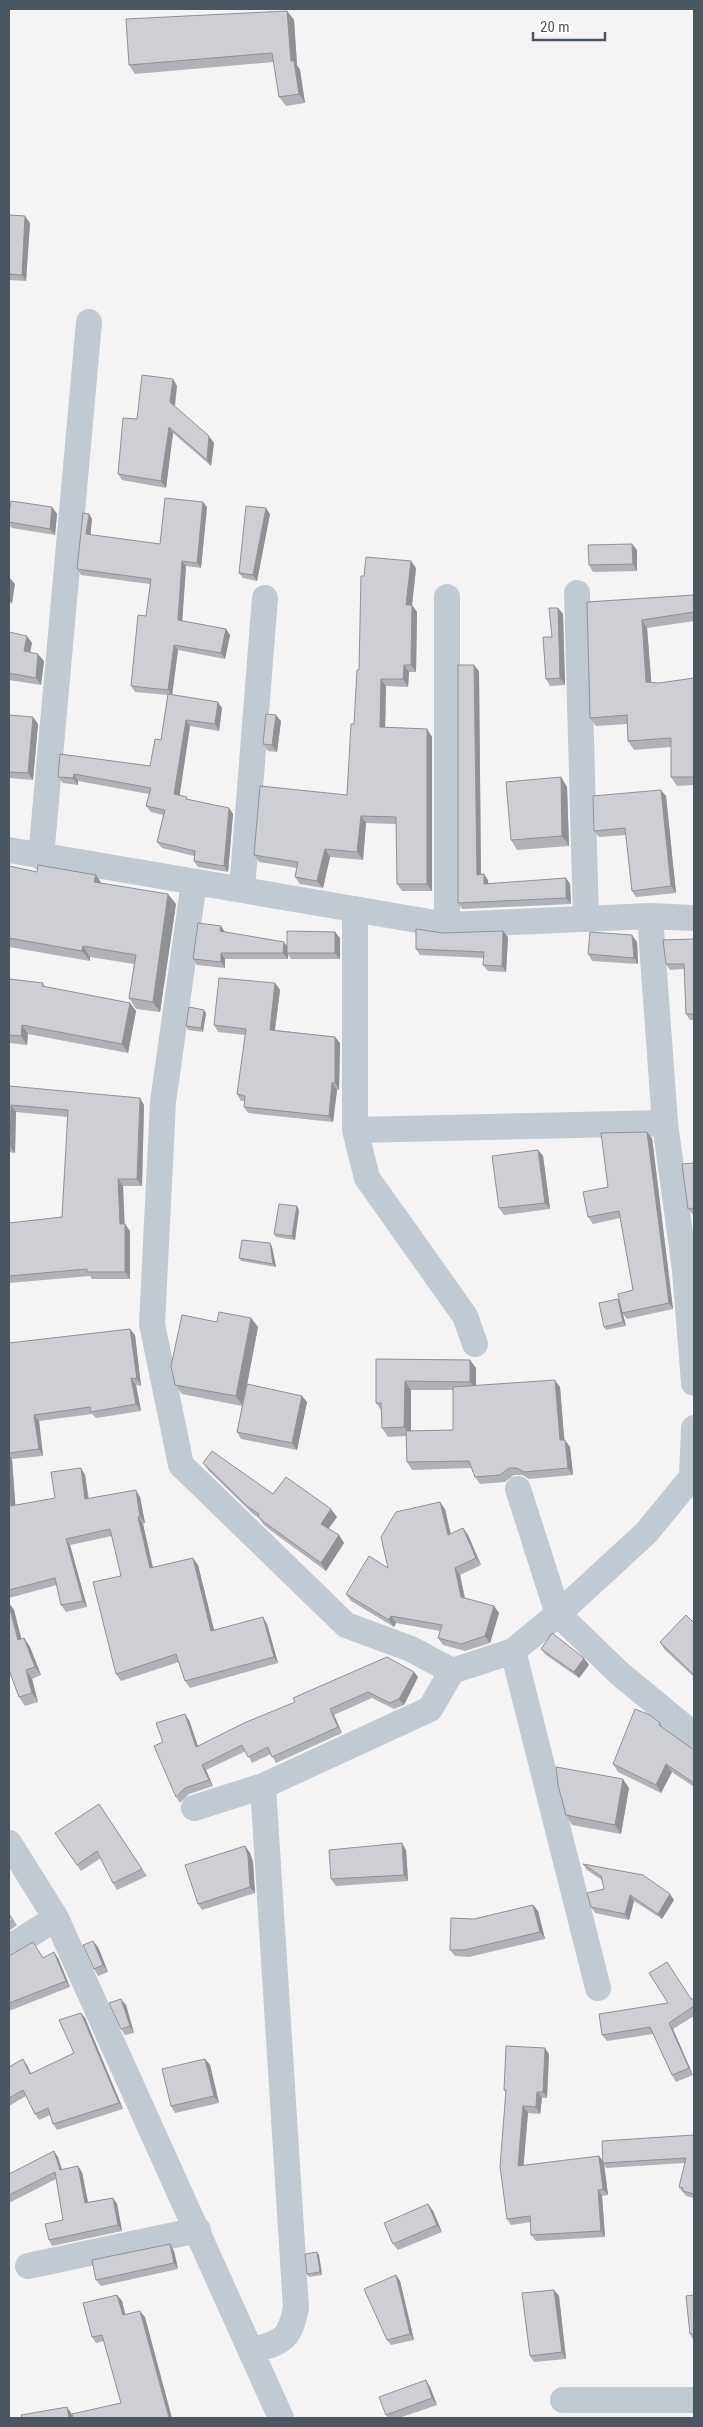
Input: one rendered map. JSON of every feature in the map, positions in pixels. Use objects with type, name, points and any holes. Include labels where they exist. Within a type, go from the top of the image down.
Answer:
[{"type":"street","points":[[41,857],[89,322]]},
{"type":"street","points":[[578,593],[586,919]]},
{"type":"street","points":[[447,925],[448,597]]},
{"type":"street","points":[[242,890],[265,598]]},
{"type":"street","points":[[9,850],[447,925],[650,916],[694,918]]},
{"type":"street","points":[[194,882],[163,1102],[152,1324],[180,1465],[346,1625],[410,1649],[452,1671]]},
{"type":"street","points":[[355,909],[355,1130],[367,1178],[465,1316],[475,1344]]},
{"type":"street","points":[[650,916],[665,1123],[685,1270],[694,1383]]},
{"type":"street","points":[[355,1130],[665,1123]]},
{"type":"street","points":[[194,1808],[263,1786],[430,1709],[452,1671],[513,1651],[558,1614],[646,1533],[692,1477],[694,1428]]},
{"type":"street","points":[[518,1490],[558,1614],[619,1673],[694,1735]]},
{"type":"street","points":[[513,1651],[598,1988]]},
{"type":"street","points":[[252,2351],[278,2343],[291,2329],[296,2308],[263,1786]]},
{"type":"street","points":[[9,1843],[56,1918],[281,2418]]},
{"type":"street","points":[[9,1948],[56,1918]]},
{"type":"street","points":[[28,2266],[198,2230]]},
{"type":"street","points":[[563,2400],[694,2400]]},
{"type":"building","points":[[287,11],[291,61],[294,61],[299,94],[279,97],[272,53],[129,65],[126,19]]},
{"type":"building","points":[[9,215],[25,216],[22,275],[9,274]]},
{"type":"building","points":[[142,375],[173,379],[170,402],[209,436],[207,460],[169,427],[161,481],[118,474],[123,418],[137,419]]},
{"type":"building","points":[[165,498],[203,502],[197,563],[182,561],[178,620],[226,629],[221,653],[174,645],[168,690],[131,686],[138,615],[146,616],[151,579],[77,569],[83,513],[89,514],[86,534],[160,544]]},
{"type":"building","points":[[11,501],[52,507],[50,529],[9,522]]},
{"type":"building","points":[[246,506],[266,508],[253,575],[239,573]]},
{"type":"building","points":[[632,544],[633,564],[589,565],[588,545]]},
{"type":"building","points":[[366,557],[411,561],[406,605],[412,605],[411,665],[404,665],[403,679],[381,679],[380,727],[427,729],[427,884],[397,884],[396,817],[361,816],[357,852],[325,849],[317,881],[295,877],[298,862],[254,855],[260,786],[347,795],[351,724],[354,724],[357,670],[359,670],[361,576],[364,576]]},
{"type":"building","points":[[694,595],[694,612],[642,620],[646,682],[659,683],[694,678],[694,777],[671,777],[671,738],[628,741],[627,715],[590,718],[587,602]]},
{"type":"building","points":[[549,608],[558,608],[560,678],[546,679],[543,637],[552,637]]},
{"type":"building","points":[[9,632],[27,636],[24,651],[38,654],[36,678],[9,673]]},
{"type":"building","points":[[458,665],[474,665],[477,875],[484,874],[484,884],[566,878],[566,898],[458,903]]},
{"type":"building","points":[[168,694],[218,702],[215,724],[186,720],[174,794],[187,797],[186,799],[229,808],[224,866],[194,861],[195,851],[157,842],[165,810],[146,806],[151,788],[74,774],[73,778],[58,777],[60,754],[150,766],[155,739],[161,740]]},
{"type":"building","points":[[266,714],[276,715],[272,745],[263,744]]},
{"type":"building","points":[[9,715],[33,717],[28,773],[9,772]]},
{"type":"building","points":[[561,777],[562,836],[511,840],[506,782]]},
{"type":"building","points":[[661,790],[671,886],[632,891],[625,828],[594,831],[593,796]]},
{"type":"building","points":[[38,865],[96,875],[94,882],[168,894],[153,1002],[129,998],[136,955],[83,946],[82,951],[9,938],[9,866],[37,872]]},
{"type":"building","points":[[198,923],[221,926],[220,931],[284,942],[283,953],[221,953],[221,962],[193,959]]},
{"type":"building","points":[[416,929],[443,933],[503,931],[502,966],[483,965],[484,952],[416,949]]},
{"type":"building","points":[[287,931],[335,932],[335,953],[287,953]]},
{"type":"building","points":[[590,932],[632,935],[634,958],[588,954]]},
{"type":"building","points":[[694,939],[694,1014],[686,1014],[684,964],[666,964],[663,940]]},
{"type":"building","points":[[219,978],[275,983],[270,1030],[335,1037],[335,1083],[332,1083],[329,1116],[244,1107],[245,1096],[237,1094],[246,1029],[214,1025]]},
{"type":"building","points":[[9,979],[43,983],[42,986],[130,1003],[122,1044],[22,1025],[21,1036],[9,1035]]},
{"type":"building","points":[[189,1007],[204,1010],[201,1028],[186,1026]]},
{"type":"building","points":[[9,1086],[140,1098],[137,1179],[118,1179],[120,1224],[125,1224],[125,1272],[87,1272],[87,1269],[9,1276],[9,1223],[62,1217],[68,1110],[11,1105],[9,1146]]},
{"type":"building","points":[[647,1132],[669,1303],[622,1313],[618,1294],[633,1290],[619,1211],[588,1217],[583,1192],[608,1187],[601,1133]]},
{"type":"building","points":[[538,1150],[545,1203],[499,1208],[492,1156]]},
{"type":"building","points":[[694,1163],[694,1208],[688,1209],[682,1164]]},
{"type":"building","points":[[279,1204],[297,1206],[292,1236],[274,1234]]},
{"type":"building","points":[[242,1240],[270,1243],[273,1264],[239,1258]]},
{"type":"building","points":[[618,1299],[623,1322],[604,1327],[599,1303]]},
{"type":"building","points":[[219,1312],[251,1318],[236,1396],[175,1385],[171,1366],[182,1315],[217,1322]]},
{"type":"building","points":[[130,1329],[137,1379],[131,1378],[136,1404],[91,1412],[90,1407],[34,1415],[39,1449],[9,1453],[9,1343]]},
{"type":"building","points":[[376,1359],[470,1360],[470,1382],[405,1381],[404,1427],[382,1428],[381,1403],[376,1403]]},
{"type":"building","points":[[555,1380],[560,1440],[565,1440],[568,1468],[524,1472],[517,1468],[509,1468],[500,1475],[475,1477],[469,1461],[407,1462],[406,1431],[453,1430],[453,1387]]},
{"type":"building","points":[[247,1384],[302,1396],[292,1443],[237,1432]]},
{"type":"building","points":[[212,1451],[273,1494],[286,1477],[331,1509],[321,1524],[339,1535],[321,1563],[264,1522],[258,1516],[259,1514],[247,1506],[203,1463]]},
{"type":"building","points":[[81,1468],[85,1499],[136,1490],[140,1517],[138,1517],[150,1568],[193,1558],[211,1631],[263,1617],[274,1657],[185,1681],[176,1654],[116,1674],[93,1582],[121,1576],[110,1529],[66,1539],[83,1601],[61,1605],[55,1578],[9,1590],[9,1474],[11,1506],[55,1498],[51,1472]]},
{"type":"building","points":[[440,1502],[448,1535],[463,1528],[476,1558],[455,1568],[461,1597],[494,1606],[485,1636],[461,1644],[438,1638],[442,1625],[391,1616],[389,1620],[346,1594],[369,1556],[388,1568],[381,1537],[396,1512]]},
{"type":"building","points":[[9,1606],[18,1640],[24,1638],[35,1667],[26,1670],[32,1693],[19,1697],[9,1670]]},
{"type":"building","points":[[686,1615],[694,1623],[694,1675],[660,1642]]},
{"type":"building","points":[[552,1633],[584,1658],[574,1672],[541,1649]]},
{"type":"building","points":[[387,1657],[414,1672],[399,1699],[390,1703],[368,1692],[330,1709],[338,1727],[272,1757],[268,1747],[248,1757],[242,1745],[202,1765],[209,1780],[185,1788],[176,1797],[154,1746],[163,1742],[156,1723],[185,1714],[196,1747],[244,1723],[295,1702],[293,1698]]},
{"type":"building","points":[[635,1709],[650,1715],[660,1723],[659,1725],[694,1750],[694,1783],[666,1764],[656,1785],[613,1764]]},
{"type":"building","points":[[556,1767],[623,1779],[615,1825],[566,1815],[558,1785]]},
{"type":"building","points":[[99,1804],[142,1869],[113,1883],[97,1851],[77,1865],[55,1833]]},
{"type":"building","points":[[402,1843],[404,1875],[331,1879],[329,1850]]},
{"type":"building","points":[[245,1846],[248,1856],[250,1887],[198,1904],[185,1865]]},
{"type":"building","points":[[583,1864],[643,1875],[670,1894],[658,1914],[630,1895],[625,1914],[591,1907],[587,1893],[604,1889],[601,1876]]},
{"type":"building","points":[[533,1905],[540,1932],[464,1950],[450,1950],[451,1918],[474,1919]]},
{"type":"building","points":[[9,1914],[13,1920],[9,1923]]},
{"type":"building","points":[[93,1941],[103,1965],[94,1969],[83,1945]]},
{"type":"building","points":[[33,1942],[43,1958],[54,1952],[66,1981],[9,2003],[9,1956]]},
{"type":"building","points":[[667,1962],[691,1999],[694,1999],[694,2006],[669,2023],[689,2068],[672,2075],[650,2027],[602,2035],[599,2014],[668,2003],[649,1973]]},
{"type":"building","points":[[121,1999],[130,2026],[121,2029],[109,2003]]},
{"type":"building","points":[[81,2013],[119,2103],[53,2124],[48,2108],[35,2114],[23,2090],[9,2098],[9,2067],[23,2059],[30,2074],[74,2053],[59,2020]]},
{"type":"building","points":[[506,2046],[545,2048],[543,2092],[537,2092],[536,2107],[523,2106],[518,2166],[599,2156],[603,2189],[598,2190],[601,2231],[531,2235],[530,2216],[507,2219],[500,2167],[506,2090],[504,2090]]},
{"type":"building","points":[[205,2059],[214,2096],[171,2106],[162,2069]]},
{"type":"building","points":[[694,2135],[694,2194],[683,2191],[683,2188],[679,2187],[686,2158],[603,2163],[602,2141]]},
{"type":"building","points":[[54,2151],[60,2170],[78,2166],[85,2203],[113,2198],[118,2225],[49,2240],[45,2224],[63,2220],[55,2172],[9,2195],[9,2174]]},
{"type":"building","points":[[428,2204],[437,2225],[393,2244],[384,2223]]},
{"type":"building","points":[[170,2244],[174,2263],[96,2280],[92,2260]]},
{"type":"building","points":[[317,2252],[320,2272],[307,2274],[305,2254]]},
{"type":"building","points":[[396,2275],[410,2334],[387,2340],[364,2289]]},
{"type":"building","points":[[554,2290],[562,2352],[530,2356],[522,2293]]},
{"type":"building","points":[[117,2295],[123,2315],[140,2311],[169,2418],[73,2418],[72,2414],[121,2403],[102,2335],[92,2337],[83,2303]]},
{"type":"building","points":[[694,2295],[694,2334],[690,2334],[686,2296]]},
{"type":"building","points":[[426,2380],[432,2398],[386,2415],[379,2397]]},
{"type":"building","points":[[67,2407],[69,2418],[22,2418],[21,2415]]}]
